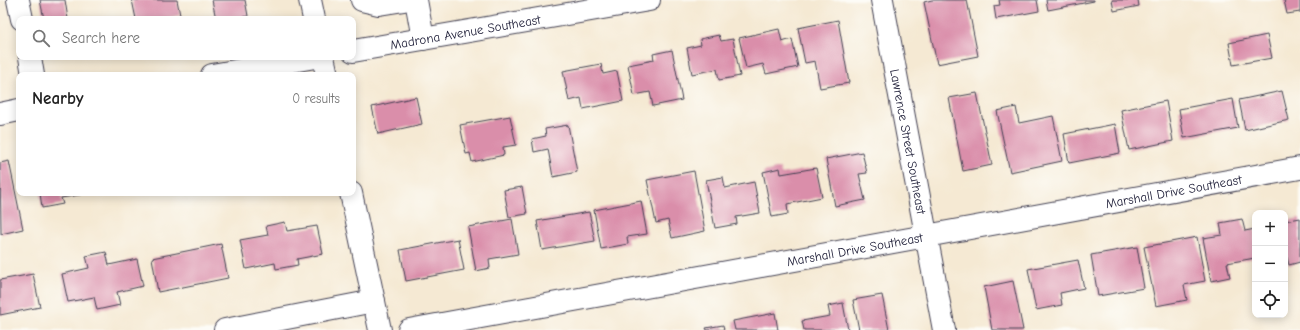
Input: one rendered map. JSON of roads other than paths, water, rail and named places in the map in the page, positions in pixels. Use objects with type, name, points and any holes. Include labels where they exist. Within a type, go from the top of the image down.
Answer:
[{"type":"street","points":[[18,0],[21,16]]},
{"type":"street","points":[[310,0],[313,16]]},
{"type":"street","points":[[362,0],[379,4],[404,0]]},
{"type":"street","points":[[416,0],[423,39]]},
{"type":"street","name":"Madrona Avenue Southeast","points":[[356,50],[649,0]]},
{"type":"street","name":"Lawrence Street Southeast","points":[[882,0],[944,330]]},
{"type":"street","points":[[31,60],[33,72]]},
{"type":"street","points":[[229,72],[298,60]]},
{"type":"street","points":[[324,60],[326,72]]},
{"type":"street","points":[[0,114],[16,111]]},
{"type":"street","name":"Marshall Drive Southeast","points":[[409,330],[1300,168]]},
{"type":"street","points":[[352,196],[380,330]]},
{"type":"street","points":[[225,330],[374,301]]}]
